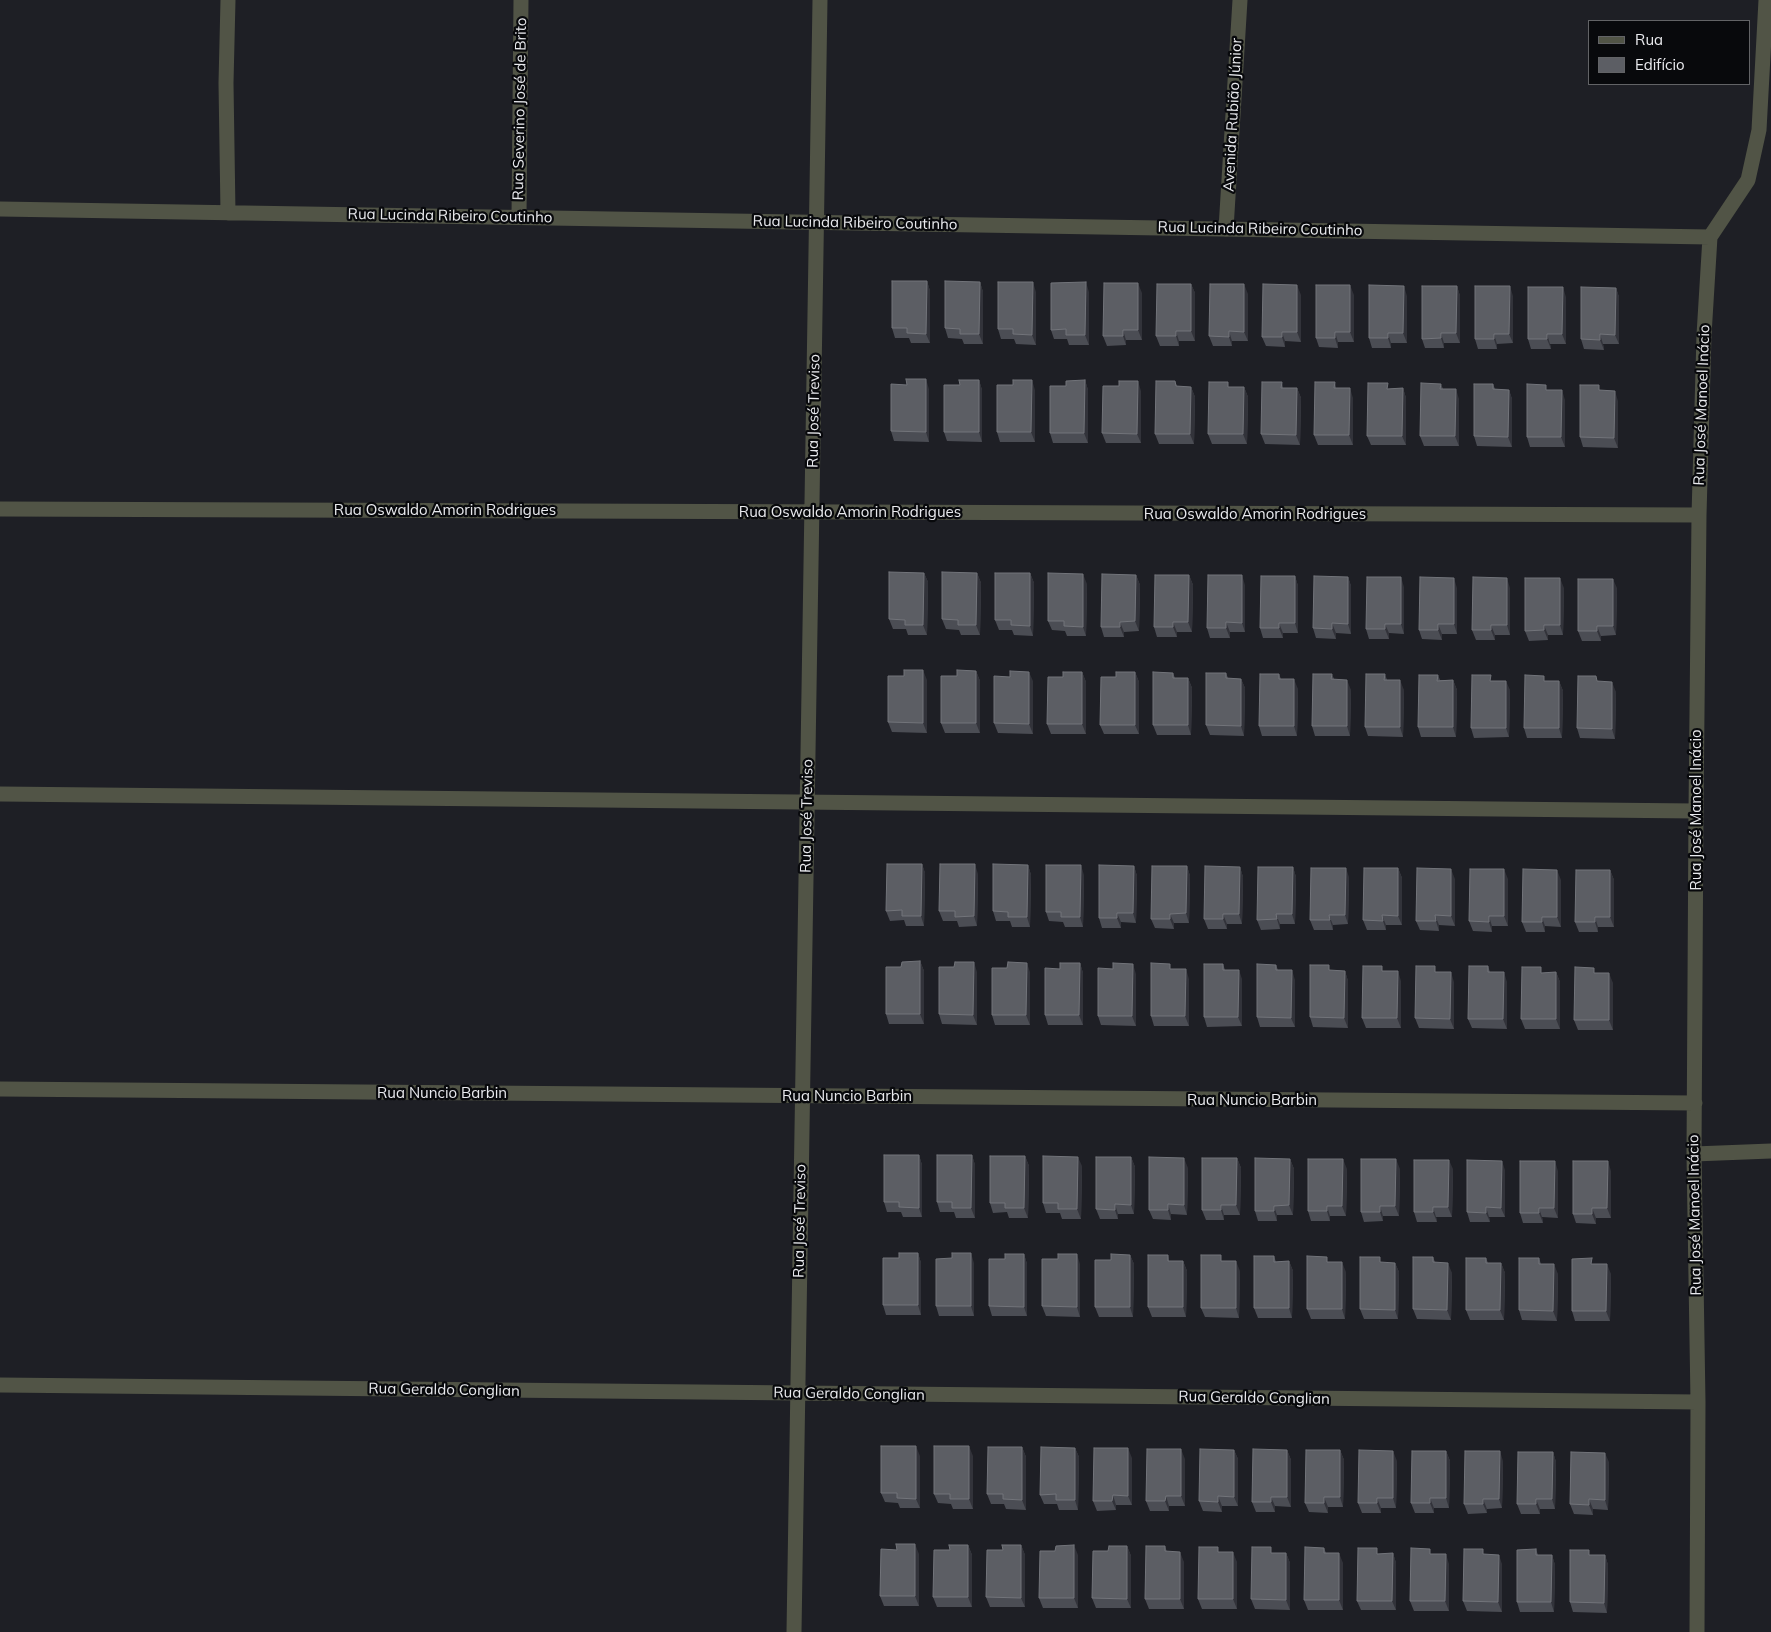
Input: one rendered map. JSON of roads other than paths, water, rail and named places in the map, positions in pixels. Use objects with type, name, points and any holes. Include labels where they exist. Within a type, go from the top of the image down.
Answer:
[{"type":"street","points":[[228,0],[226,83],[228,213]]},
{"type":"street","name":"Rua Severino José de Brito","points":[[519,217],[521,0]]},
{"type":"street","name":"Rua José Treviso","points":[[794,1632],[820,0]]},
{"type":"street","name":"Avenida Rubião Júnior","points":[[1226,229],[1240,0]]},
{"type":"street","points":[[1710,237],[1748,180],[1765,128],[1767,3]]},
{"type":"street","name":"Rua Lucinda Ribeiro Coutinho","points":[[0,208],[1710,237]]},
{"type":"street","name":"Rua José Manoel Inácio","points":[[1696,1632],[1698,1402],[1694,1103],[1696,811],[1699,515],[1704,335],[1710,237]]},
{"type":"street","name":"Rua Oswaldo Amorin Rodrigues","points":[[0,508],[1699,515]]},
{"type":"street","points":[[0,794],[1696,811]]},
{"type":"street","name":"Rua Nuncio Barbin","points":[[0,1089],[1694,1103]]},
{"type":"street","points":[[1694,1154],[1771,1151]]},
{"type":"street","name":"Rua Geraldo Conglian","points":[[0,1385],[1698,1402]]}]
